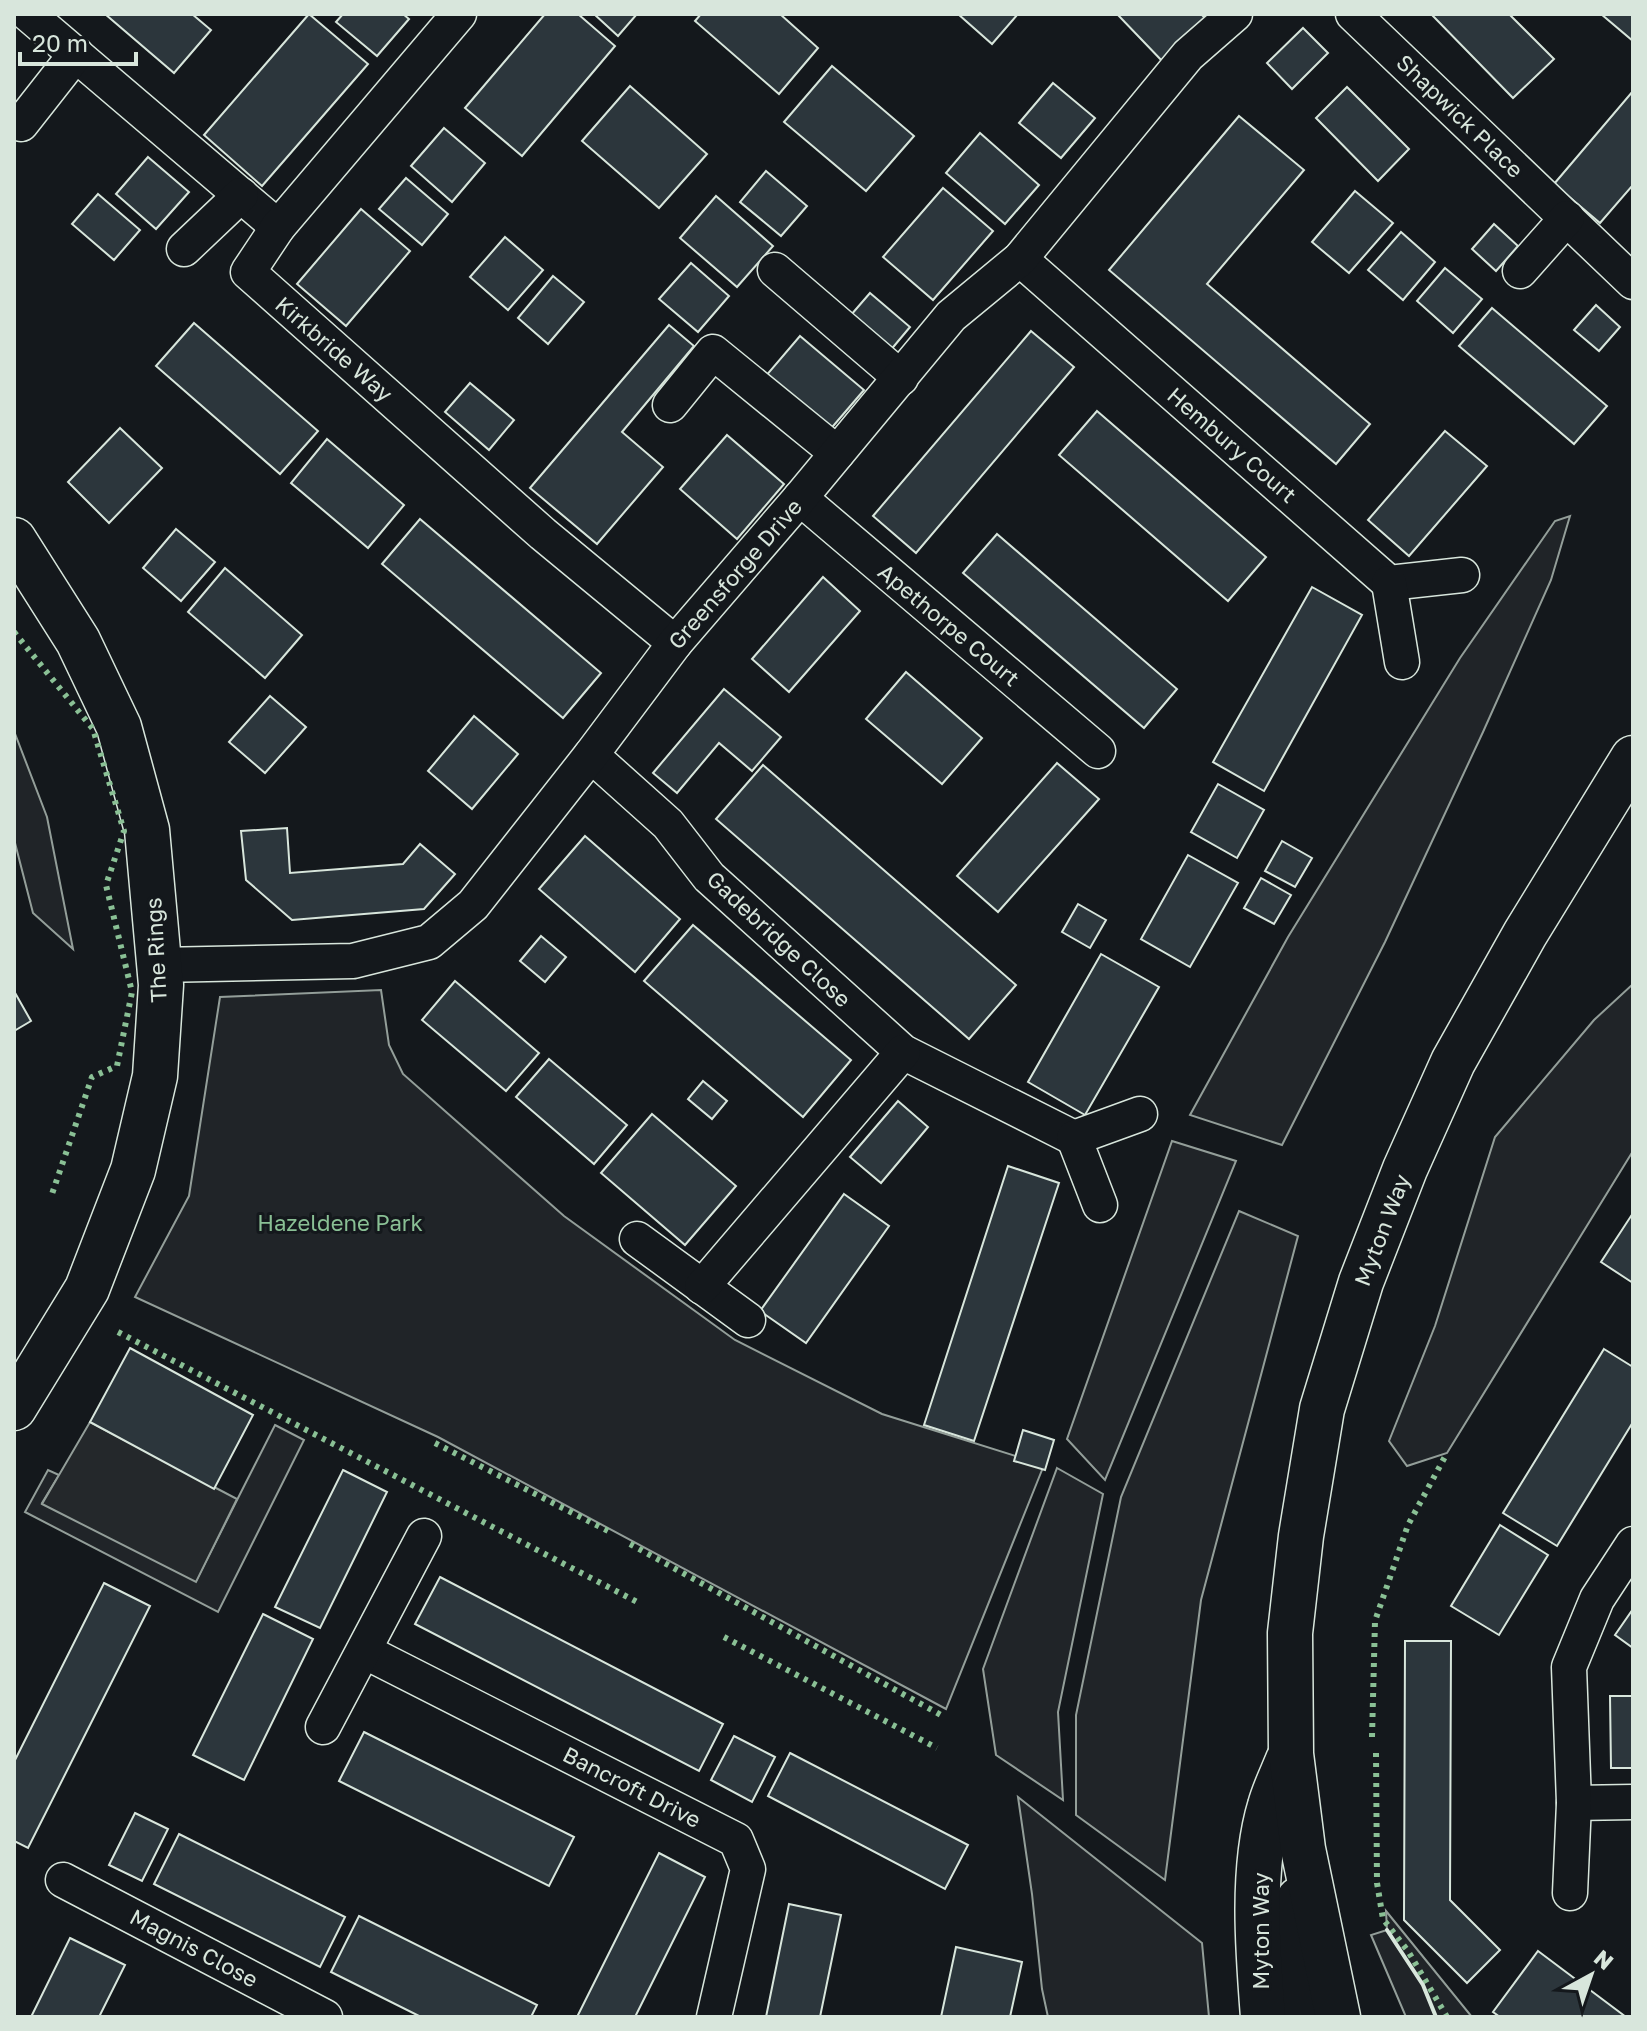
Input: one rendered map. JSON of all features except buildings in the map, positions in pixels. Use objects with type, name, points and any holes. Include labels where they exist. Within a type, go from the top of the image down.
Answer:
[{"type":"street","points":[[28,14],[278,227]]},
{"type":"street","name":"Kirkbride Way","points":[[459,14],[278,227],[248,272],[543,534],[675,643]]},
{"type":"street","name":"Greensforge Drive","points":[[159,965],[353,961],[429,942],[473,905],[675,643],[951,316],[1020,259],[1188,55],[1235,14]]},
{"type":"street","name":"Shapwick Place","points":[[1353,14],[1633,282]]},
{"type":"street","points":[[21,124],[76,54]]},
{"type":"street","points":[[184,249],[241,195]]},
{"type":"street","points":[[1520,271],[1567,218]]},
{"type":"street","name":"Hembury Court","points":[[1020,259],[1389,583]]},
{"type":"street","points":[[775,270],[901,378]]},
{"type":"street","points":[[670,405],[713,352],[837,453]]},
{"type":"street","name":"Apethorpe Court","points":[[800,498],[1098,751]]},
{"type":"street","name":"The Rings","points":[[14,540],[78,641],[119,727],[147,830],[161,985],[155,1076],[133,1170],[87,1289],[14,1408]]},
{"type":"street","points":[[1402,662],[1389,583],[1462,575]]},
{"type":"street","name":"Gadebridge Close","points":[[591,755],[668,824],[709,877],[903,1052],[1074,1138]]},
{"type":"street","name":"Myton Way","points":[[1330,2012],[1291,1754],[1290,1633],[1301,1536],[1322,1409],[1361,1282],[1405,1169],[1453,1062],[1525,934],[1633,758]]},
{"type":"street","points":[[702,1287],[903,1052]]},
{"type":"street","points":[[1100,1205],[1074,1138],[1140,1114]]},
{"type":"street","points":[[637,1239],[748,1320]]},
{"type":"street","points":[[323,1727],[424,1536]]},
{"type":"street","points":[[1570,1893],[1574,1803],[1569,1667],[1597,1599],[1633,1544]]},
{"type":"street","name":"Bancroft Drive","points":[[364,1651],[736,1840],[748,1869],[714,2017]]},
{"type":"street","name":"Myton Way","points":[[1263,2017],[1258,1879],[1269,1808],[1291,1754]]},
{"type":"street","points":[[1574,1803],[1633,1802]]},
{"type":"street","name":"Magnis Close","points":[[63,1880],[325,2017]]},
{"type":"green space","points":[[1570,516],[1551,580],[1483,732],[1385,942],[1282,1145],[1190,1115],[1288,937],[1460,658],[1555,521]]},
{"type":"green space","points":[[14,731],[47,817],[73,949],[33,913],[14,839]]},
{"type":"green space","points":[[1633,984],[1633,1151],[1447,1453],[1407,1466],[1389,1441],[1435,1326],[1495,1137],[1594,1020]]},
{"type":"green space","name":"Hazeldene Park","points":[[381,990],[389,1045],[403,1074],[564,1216],[735,1340],[882,1414],[1044,1465],[946,1709],[438,1437],[135,1297],[189,1196],[220,997]]},
{"type":"green space","points":[[1172,1141],[1236,1161],[1105,1480],[1067,1439]]},
{"type":"green space","points":[[1239,1211],[1298,1236],[1201,1600],[1165,1880],[1076,1815],[1076,1715],[1121,1497]]},
{"type":"green space","points":[[275,1425],[304,1440],[218,1612],[25,1512],[48,1470],[59,1475],[42,1503],[196,1581]]},
{"type":"green space","points":[[1057,1468],[1103,1494],[1058,1712],[1063,1800],[996,1755],[983,1669]]},
{"type":"green space","points":[[1018,1797],[1202,1943],[1209,2017],[1048,2017]]},
{"type":"green space","points":[[1386,1911],[1472,2017],[1406,2017],[1371,1935],[1387,1930]]},
{"type":"shaded area","points":[[90,1422],[237,1499],[196,1582],[42,1504]]},
{"type":"hedge","points":[[14,632],[93,729],[124,831],[106,885],[132,992],[117,1066],[92,1077],[52,1194]]},
{"type":"hedge","points":[[118,1332],[641,1604]]},
{"type":"hedge","points":[[435,1443],[610,1532]]},
{"type":"hedge","points":[[1372,1737],[1375,1621],[1408,1525],[1447,1453]]},
{"type":"hedge","points":[[630,1544],[941,1715]]},
{"type":"hedge","points":[[724,1637],[937,1748]]},
{"type":"hedge","points":[[1376,1753],[1377,1883],[1383,1919],[1408,1951],[1447,2017]]},
{"type":"wall","points":[[1387,1930],[1423,1985],[1436,2017]]}]
